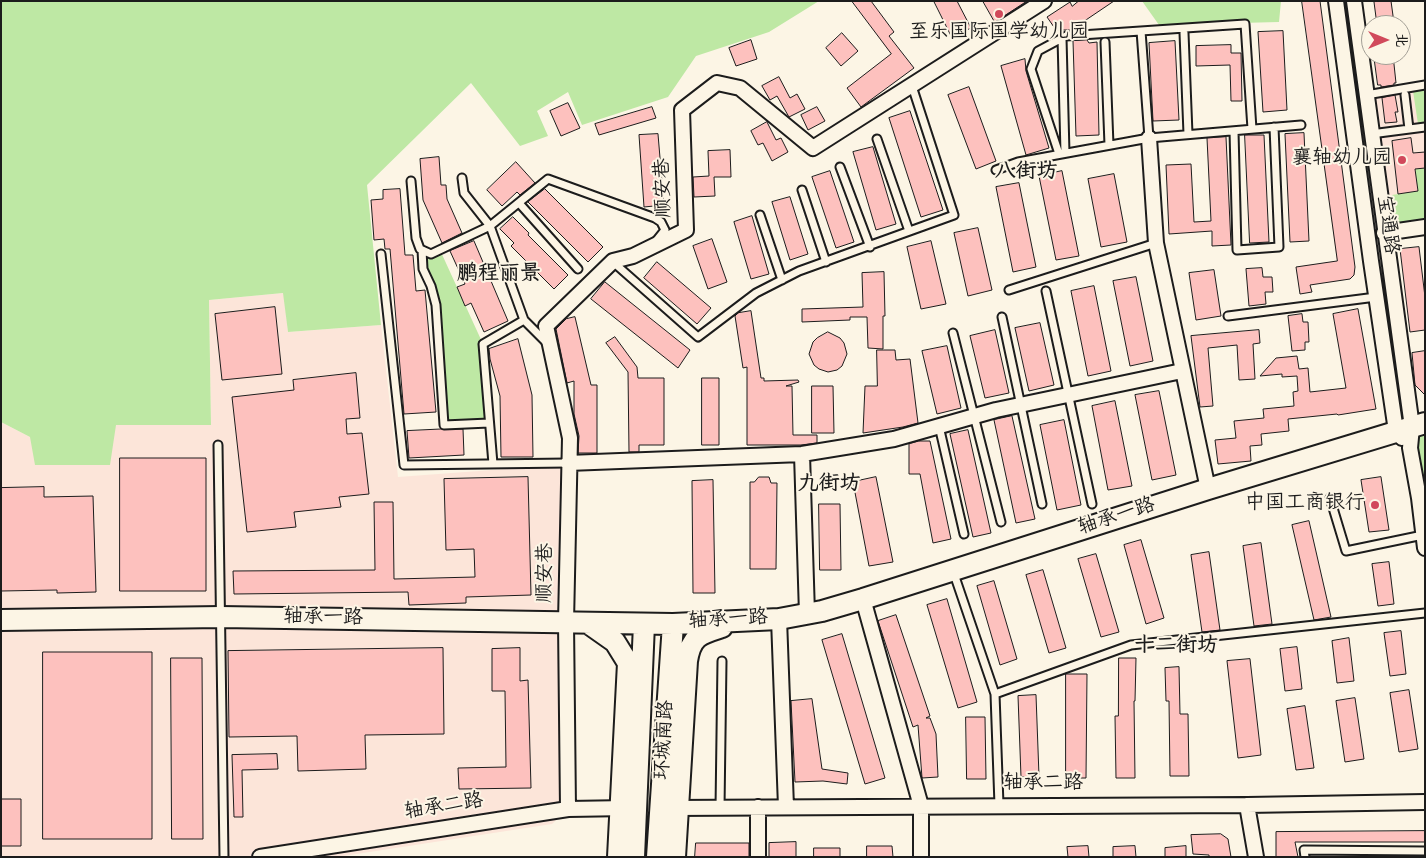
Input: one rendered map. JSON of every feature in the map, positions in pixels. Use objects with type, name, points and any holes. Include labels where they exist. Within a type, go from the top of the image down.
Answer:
[{"type":"street","name":"顺安巷","points":[[568,809],[566,622],[570,438],[546,326],[613,261],[633,256],[686,230],[682,110],[717,83],[740,88],[813,148],[1044,1]]},
{"type":"street","name":"宝通路","points":[[1336,1],[1376,296],[1411,427]]},
{"type":"street","name":"宝通路","points":[[1354,1],[1411,427]]},
{"type":"street","points":[[1149,138],[1156,244],[1208,489]]},
{"type":"street","points":[[1384,233],[1425,227]]},
{"type":"street","points":[[568,463],[802,454],[894,439],[1021,405],[1182,372]]},
{"type":"street","points":[[1411,427],[1410,448],[1419,498],[1424,542]]},
{"type":"street","name":"轴承一路","points":[[1,620],[220,617],[673,624],[779,619],[822,612],[863,600],[1208,489],[1411,427]]},
{"type":"street","points":[[802,454],[807,614]]},
{"type":"street","points":[[863,600],[921,806],[921,857]]},
{"type":"street","points":[[779,619],[786,807]]},
{"type":"street","points":[[675,857],[670,808],[689,647],[700,634],[740,621]]},
{"type":"street","points":[[588,623],[615,642],[628,663],[628,808],[618,857]]},
{"type":"street","name":"环城南路","points":[[634,857],[628,808],[644,624]]},
{"type":"street","name":"环城南路","points":[[657,857],[670,808],[673,624]]},
{"type":"street","name":"轴承二路","points":[[670,808],[1247,805],[1425,802]]},
{"type":"street","points":[[1247,805],[1256,857]]},
{"type":"street","points":[[758,807],[758,857]]},
{"type":"street","name":"轴承二路","points":[[260,857],[568,809],[628,808]]},
{"type":"lane","points":[[1062,154],[1031,69],[1038,51],[1066,36],[1245,24],[1252,129]]},
{"type":"lane","points":[[1141,31],[1149,138]]},
{"type":"lane","points":[[1184,33],[1188,134]]},
{"type":"lane","points":[[1062,38],[1062,154]]},
{"type":"lane","points":[[1105,42],[1110,145]]},
{"type":"lane","points":[[1366,95],[1425,85]]},
{"type":"lane","points":[[613,261],[698,337],[756,293],[799,271],[954,215],[912,86]]},
{"type":"lane","points":[[1405,95],[1410,129]]},
{"type":"lane","points":[[996,170],[1018,162],[1149,138],[1301,125]]},
{"type":"lane","points":[[1234,130],[1237,250],[1279,247],[1274,127]]},
{"type":"lane","points":[[1371,134],[1425,127]]},
{"type":"lane","points":[[877,139],[909,232]]},
{"type":"lane","points":[[840,167],[870,246]]},
{"type":"lane","points":[[462,178],[464,193],[490,226],[524,320],[550,346]]},
{"type":"lane","points":[[411,181],[416,238],[420,249],[431,254],[490,226],[548,179],[655,218],[661,222],[666,230],[647,249]]},
{"type":"lane","points":[[802,190],[826,262]]},
{"type":"lane","points":[[519,203],[578,269]]},
{"type":"lane","points":[[760,215],[782,280]]},
{"type":"lane","points":[[1009,290],[1156,244]]},
{"type":"lane","points":[[422,250],[423,268],[431,286],[436,305],[444,425],[489,423]]},
{"type":"lane","points":[[381,254],[404,465],[568,463]]},
{"type":"lane","points":[[1046,290],[1092,504]]},
{"type":"lane","points":[[1228,316],[1376,296]]},
{"type":"lane","points":[[1002,317],[1042,504]]},
{"type":"lane","points":[[493,464],[483,344],[524,320]]},
{"type":"lane","points":[[953,333],[1001,522]]},
{"type":"lane","points":[[938,426],[964,534]]},
{"type":"lane","points":[[218,445],[224,857]]},
{"type":"lane","points":[[1330,498],[1346,551],[1424,542]]},
{"type":"lane","points":[[952,570],[995,694],[999,805]]},
{"type":"lane","points":[[995,694],[1131,645],[1425,613]]},
{"type":"lane","points":[[720,808],[722,661]]},
{"type":"lane","points":[[1306,857],[1304,850],[1425,851]]},
{"type":"shaded area","name":"襄轴幼儿园","points":[[1425,88],[1425,224],[1388,229],[1370,96]]},
{"type":"shaded area","points":[[284,293],[288,332],[381,325],[398,477],[568,463],[568,809],[552,824],[337,857],[1,857],[1,422],[30,437],[115,425],[211,425],[209,300]]},
{"type":"green space","points":[[1,1],[819,1],[769,32],[696,56],[668,97],[582,125],[568,92],[537,111],[548,136],[520,146],[471,83],[367,185],[381,325],[288,332],[283,293],[209,300],[211,425],[116,425],[110,465],[35,465],[30,437],[1,422]]},
{"type":"green space","points":[[1142,1],[1281,1],[1279,22],[1159,25]]},
{"type":"green space","points":[[1425,90],[1425,123],[1418,124],[1413,91]]},
{"type":"green space","points":[[1425,168],[1425,222],[1395,226],[1392,195],[1418,191],[1415,169]]},
{"type":"green space","points":[[422,250],[431,254],[440,250],[483,344],[489,423],[444,425],[436,305],[423,269]]},
{"type":"green space","points":[[1425,423],[1425,505],[1410,448]]},
{"type":"building","points":[[852,1],[871,1],[894,32],[889,36],[914,68],[861,107],[847,88],[891,54]]},
{"type":"building","points":[[934,1],[957,1],[971,28],[952,37]]},
{"type":"building","name":"至乐国际国学幼儿园","points":[[983,1],[1027,1],[995,22]]},
{"type":"building","points":[[1079,1],[1114,1],[1077,26],[1080,30],[1056,30],[1047,17],[1070,2],[1072,6]]},
{"type":"building","points":[[1302,1],[1320,1],[1355,267],[1354,275],[1350,279],[1310,285],[1312,292],[1300,294],[1296,267],[1337,261]]},
{"type":"building","points":[[1391,1],[1393,15],[1376,15],[1374,2]]},
{"type":"building","points":[[1283,31],[1287,110],[1263,112],[1258,32]]},
{"type":"building","points":[[842,33],[858,51],[841,66],[826,48]]},
{"type":"building","points":[[751,40],[757,59],[736,66],[729,48]]},
{"type":"building","points":[[1087,40],[1089,43],[1097,42],[1099,135],[1076,136],[1073,41]]},
{"type":"building","points":[[1175,41],[1179,120],[1153,121],[1149,43]]},
{"type":"building","points":[[1231,45],[1231,53],[1241,53],[1242,101],[1231,101],[1230,65],[1196,66],[1196,46]]},
{"type":"building","points":[[1025,59],[1026,71],[1049,148],[1026,155],[1001,66]]},
{"type":"building","points":[[1375,65],[1394,65],[1396,83],[1381,87],[1381,85],[1378,85]]},
{"type":"building","points":[[779,77],[790,98],[797,94],[805,109],[789,117],[777,96],[770,100],[762,86]]},
{"type":"building","points":[[969,87],[996,161],[976,169],[948,95]]},
{"type":"building","points":[[1395,95],[1398,112],[1395,112],[1397,122],[1385,123],[1382,98]]},
{"type":"building","points":[[568,103],[580,128],[561,136],[550,111]]},
{"type":"building","points":[[652,107],[656,118],[599,135],[595,124]]},
{"type":"building","points":[[817,107],[825,121],[808,130],[801,115]]},
{"type":"building","points":[[910,111],[943,210],[921,217],[889,118]]},
{"type":"building","points":[[767,122],[776,140],[781,138],[788,152],[772,161],[763,143],[758,145],[751,131]]},
{"type":"building","points":[[1304,133],[1309,241],[1290,242],[1285,134]]},
{"type":"building","points":[[658,134],[664,205],[644,207],[639,135]]},
{"type":"building","points":[[1245,135],[1264,135],[1269,242],[1250,243]]},
{"type":"building","points":[[1226,137],[1231,245],[1212,246],[1212,231],[1169,234],[1166,165],[1191,164],[1194,222],[1211,221],[1207,138]]},
{"type":"building","points":[[1411,138],[1413,153],[1425,152],[1425,168],[1415,169],[1418,191],[1398,194],[1392,141]]},
{"type":"building","points":[[873,147],[896,224],[876,230],[853,152]]},
{"type":"building","points":[[730,150],[731,177],[714,177],[715,196],[694,197],[693,177],[709,176],[708,151]]},
{"type":"building","points":[[439,157],[441,185],[446,185],[447,199],[462,233],[442,243],[423,200],[420,159]]},
{"type":"building","points":[[516,162],[535,183],[520,195],[517,192],[502,206],[487,190]]},
{"type":"building","points":[[830,171],[854,242],[836,248],[812,177]]},
{"type":"building","points":[[1062,171],[1079,256],[1056,260],[1039,176]]},
{"type":"building","points":[[1114,174],[1127,242],[1101,247],[1088,179]]},
{"type":"building","points":[[1019,183],[1036,267],[1013,272],[996,187]]},
{"type":"building","points":[[400,189],[405,255],[413,255],[416,291],[425,290],[436,412],[404,414],[390,249],[385,249],[384,239],[374,240],[371,200],[383,199],[383,190]]},
{"type":"building","points":[[545,189],[603,247],[588,262],[528,202]]},
{"type":"building","points":[[790,197],[808,254],[790,260],[772,202]]},
{"type":"building","points":[[752,216],[769,274],[751,279],[734,222]]},
{"type":"building","points":[[513,217],[529,233],[528,235],[568,275],[554,289],[511,246],[514,243],[500,229]]},
{"type":"building","points":[[978,228],[992,290],[968,296],[954,233]]},
{"type":"building","points":[[712,239],[727,282],[708,289],[693,246]]},
{"type":"building","points":[[474,241],[508,321],[484,332],[471,303],[465,306],[457,287],[465,284],[450,251]]},
{"type":"building","points":[[931,241],[946,304],[921,309],[907,247]]},
{"type":"building","points":[[1419,247],[1425,297],[1425,330],[1410,332],[1400,249]]},
{"type":"building","points":[[657,262],[711,308],[697,324],[644,278]]},
{"type":"building","points":[[1262,268],[1263,277],[1272,277],[1273,292],[1265,292],[1266,304],[1249,306],[1246,269]]},
{"type":"building","points":[[1214,270],[1221,316],[1196,320],[1189,273]]},
{"type":"building","points":[[884,272],[885,316],[883,316],[883,349],[868,348],[867,317],[850,317],[850,320],[802,322],[802,309],[863,307],[862,273]]},
{"type":"building","points":[[1136,277],[1153,361],[1130,366],[1113,281]]},
{"type":"building","points":[[605,282],[690,350],[678,368],[591,299]]},
{"type":"building","points":[[1094,286],[1111,371],[1088,376],[1071,291]]},
{"type":"building","points":[[275,307],[282,374],[222,380],[215,314]]},
{"type":"building","points":[[1358,309],[1376,409],[1338,415],[1288,419],[1289,431],[1261,434],[1262,445],[1250,446],[1251,461],[1218,464],[1215,440],[1236,438],[1234,421],[1264,418],[1263,409],[1294,406],[1293,392],[1298,391],[1297,376],[1282,377],[1282,374],[1260,376],[1276,358],[1297,356],[1299,369],[1308,368],[1310,392],[1346,388],[1333,314]]},
{"type":"building","points":[[751,311],[761,378],[764,378],[764,381],[798,380],[799,382],[786,386],[792,386],[793,435],[817,435],[817,443],[801,445],[747,445],[747,367],[743,368],[735,316],[738,313]]},
{"type":"building","points":[[1302,314],[1303,322],[1308,322],[1309,342],[1305,342],[1305,350],[1292,351],[1288,316]]},
{"type":"building","points":[[575,317],[591,385],[597,385],[597,453],[578,453],[579,436],[574,414],[574,381],[567,383],[556,329],[566,319]]},
{"type":"building","points":[[1040,323],[1054,385],[1029,391],[1015,328]]},
{"type":"building","points":[[995,330],[1009,393],[985,398],[970,336]]},
{"type":"building","points":[[1259,330],[1260,343],[1253,344],[1255,379],[1239,380],[1237,345],[1208,348],[1213,406],[1200,407],[1191,336]]},
{"type":"building","points":[[828,332],[840,338],[844,343],[847,354],[842,366],[837,370],[828,372],[814,365],[809,354],[813,342]]},
{"type":"building","points":[[615,337],[637,367],[638,378],[664,378],[664,445],[639,445],[639,452],[629,452],[628,372],[606,343]]},
{"type":"building","points":[[518,339],[532,395],[533,457],[501,457],[500,396],[489,349]]},
{"type":"building","points":[[947,346],[961,408],[937,414],[922,351]]},
{"type":"building","points":[[877,350],[895,350],[896,360],[910,359],[918,423],[863,433],[865,386],[877,386]]},
{"type":"building","points":[[1425,351],[1425,395],[1415,385],[1412,353]]},
{"type":"building","points":[[356,373],[360,418],[346,419],[347,434],[362,433],[369,494],[339,497],[341,507],[294,512],[296,527],[247,532],[232,397],[294,390],[293,380]]},
{"type":"building","points":[[702,378],[719,378],[719,445],[702,445]]},
{"type":"building","points":[[812,386],[833,386],[834,433],[812,433]]},
{"type":"building","points":[[1159,391],[1176,475],[1152,480],[1135,395]]},
{"type":"building","points":[[1115,401],[1132,486],[1108,490],[1092,406]]},
{"type":"building","points":[[1012,416],[1035,519],[1016,523],[994,420]]},
{"type":"building","points":[[1064,420],[1081,505],[1057,510],[1040,425]]},
{"type":"building","points":[[463,429],[464,455],[409,458],[407,431]]},
{"type":"building","points":[[968,430],[991,533],[973,537],[950,434]]},
{"type":"building","points":[[919,441],[930,441],[951,539],[933,543],[920,474],[909,474],[909,444]]},
{"type":"building","points":[[120,458],[206,458],[206,591],[120,591]]},
{"type":"building","points":[[528,477],[531,595],[466,597],[466,603],[409,605],[408,592],[234,594],[233,571],[375,570],[374,502],[393,502],[394,579],[475,577],[474,549],[446,550],[444,479]]},
{"type":"building","points":[[759,477],[769,477],[771,483],[777,483],[776,569],[750,569],[750,482],[754,482]]},
{"type":"building","points":[[876,477],[893,562],[869,566],[853,482]]},
{"type":"building","name":"中国工商银行","points":[[1381,477],[1389,530],[1369,532],[1361,480]]},
{"type":"building","points":[[713,480],[715,593],[693,593],[692,481]]},
{"type":"building","points":[[44,487],[44,497],[93,496],[96,592],[57,593],[57,590],[1,591],[1,488]]},
{"type":"building","points":[[819,504],[840,504],[841,570],[820,570]]},
{"type":"building","points":[[1309,521],[1331,617],[1314,620],[1292,525]]},
{"type":"building","points":[[1141,540],[1164,618],[1146,624],[1124,545]]},
{"type":"building","points":[[1261,543],[1272,624],[1254,626],[1243,546]]},
{"type":"building","points":[[1209,552],[1220,630],[1202,632],[1191,555]]},
{"type":"building","points":[[1096,554],[1119,632],[1101,637],[1078,559]]},
{"type":"building","points":[[1389,562],[1394,604],[1378,606],[1372,564]]},
{"type":"building","points":[[1043,570],[1066,648],[1049,653],[1026,575]]},
{"type":"building","points":[[994,581],[1017,659],[1000,665],[977,586]]},
{"type":"building","points":[[947,599],[977,702],[958,708],[927,605]]},
{"type":"building","points":[[896,615],[930,716],[926,718],[930,718],[936,734],[938,777],[922,778],[918,725],[913,727],[878,621]]},
{"type":"building","points":[[1401,631],[1406,674],[1390,676],[1384,633]]},
{"type":"building","points":[[842,634],[885,778],[865,784],[822,640]]},
{"type":"building","points":[[1349,638],[1354,681],[1337,683],[1332,641]]},
{"type":"building","points":[[1297,647],[1302,689],[1285,691],[1280,649]]},
{"type":"building","points":[[443,648],[444,734],[365,735],[366,769],[298,771],[297,736],[229,737],[228,651]]},
{"type":"building","points":[[520,648],[520,681],[528,680],[531,788],[459,789],[458,768],[506,767],[505,691],[492,691],[492,649]]},
{"type":"building","points":[[43,652],[152,652],[152,839],[43,839]]},
{"type":"building","points":[[171,658],[202,658],[203,839],[172,839]]},
{"type":"building","points":[[1119,658],[1136,658],[1134,701],[1135,778],[1116,778],[1115,716],[1118,716]]},
{"type":"building","points":[[1250,659],[1261,755],[1238,758],[1227,661]]},
{"type":"building","points":[[1179,667],[1180,714],[1188,714],[1189,776],[1170,776],[1169,701],[1166,701],[1165,668]]},
{"type":"building","points":[[1066,674],[1087,674],[1086,778],[1066,778]]},
{"type":"building","points":[[1409,690],[1418,749],[1399,752],[1390,693]]},
{"type":"building","points":[[1036,695],[1039,776],[1021,777],[1018,696]]},
{"type":"building","points":[[1355,698],[1364,759],[1345,762],[1336,701]]},
{"type":"building","points":[[812,699],[822,769],[848,773],[847,784],[823,781],[795,782],[791,701]]},
{"type":"building","points":[[1305,706],[1314,768],[1296,770],[1287,709]]},
{"type":"building","points":[[966,717],[985,717],[986,779],[967,779]]},
{"type":"building","points":[[277,754],[278,769],[242,770],[243,817],[234,817],[232,755]]},
{"type":"building","points":[[1,799],[21,799],[21,846],[1,846]]},
{"type":"building","points":[[1425,831],[1425,842],[1295,842],[1298,857],[1276,857],[1276,832]]},
{"type":"building","points":[[1221,834],[1228,839],[1231,857],[1209,857],[1209,855],[1193,854],[1191,835]]},
{"type":"building","points":[[796,842],[796,857],[769,857],[769,843]]},
{"type":"building","points":[[696,843],[749,843],[749,857],[695,857]]},
{"type":"building","points":[[867,846],[892,846],[893,857],[867,857]]},
{"type":"building","points":[[1088,846],[1089,857],[1068,857],[1067,847]]},
{"type":"building","points":[[1135,846],[1136,857],[1113,857],[1113,847]]},
{"type":"building","points":[[1186,846],[1186,857],[1165,857],[1165,848]]},
{"type":"building","points":[[814,848],[840,848],[840,857],[814,857]]},
{"type":"place","name":"至乐国际国学幼儿园","points":[[999,14]]},
{"type":"place","name":"襄轴幼儿园","points":[[1402,160]]},
{"type":"place","name":"中国工商银行","points":[[1375,505]]},
{"type":"district","name":"八街坊","points":[[1026,174]]},
{"type":"district","name":"鹏程丽景","points":[[499,276]]},
{"type":"district","name":"九街坊","points":[[829,486]]},
{"type":"district","name":"十二街坊","points":[[1176,648]]}]
